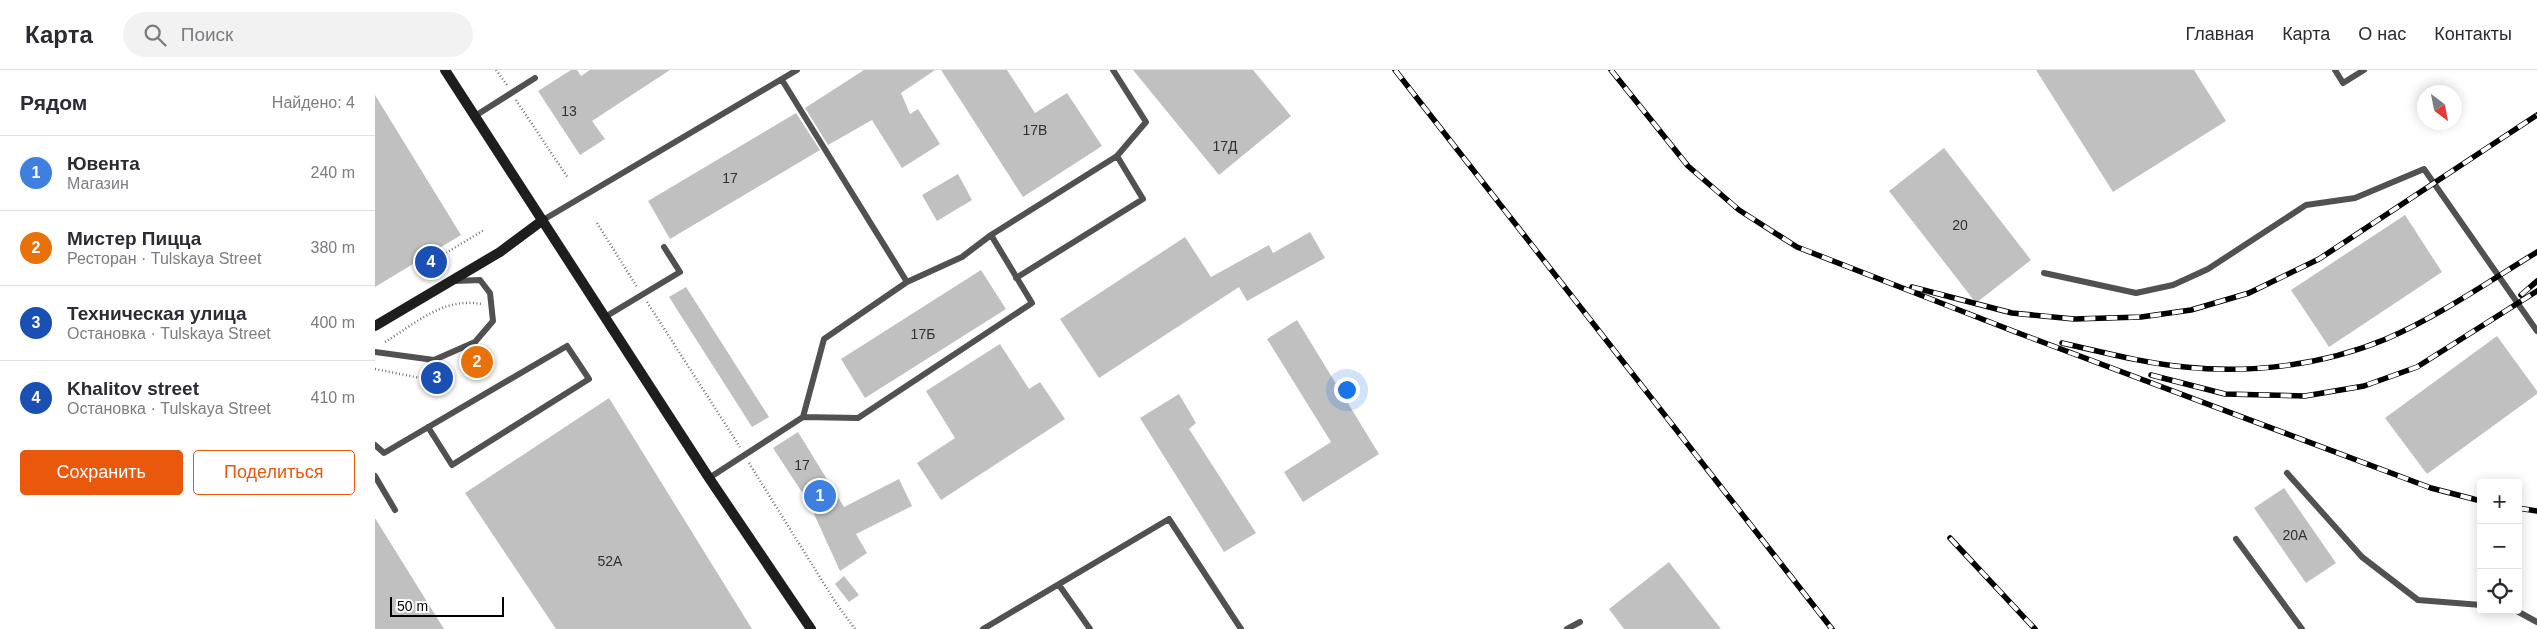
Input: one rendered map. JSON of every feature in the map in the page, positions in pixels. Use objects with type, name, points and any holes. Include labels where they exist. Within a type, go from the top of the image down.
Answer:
[{"type":"main road","points":[[445,70],[709,478],[811,629]]},
{"type":"main road","points":[[375,326],[500,252],[543,220]]},
{"type":"lane","points":[[543,220],[797,70]]},
{"type":"lane","points":[[803,417],[824,339],[907,282],[962,257],[991,235],[1117,156],[1146,122],[1113,70]]},
{"type":"lane","points":[[2335,70],[2343,83],[2364,70]]},
{"type":"lane","points":[[475,116],[535,78]]},
{"type":"lane","points":[[782,80],[907,282]]},
{"type":"lane","points":[[1016,278],[1143,199],[1117,156]]},
{"type":"lane","points":[[2044,273],[2135,293],[2173,284],[2208,269],[2306,205],[2355,198],[2425,169],[2537,331]]},
{"type":"lane","points":[[709,478],[803,417],[858,418],[1032,304],[991,235]]},
{"type":"lane","points":[[605,317],[680,272],[664,247]]},
{"type":"lane","points":[[375,352],[435,360],[475,342],[493,322],[490,293],[480,280],[453,281]]},
{"type":"lane","points":[[375,445],[383,453],[428,426],[567,346],[589,379],[452,465],[428,426]]},
{"type":"lane","points":[[2287,473],[2362,557],[2418,600],[2477,605]]},
{"type":"lane","points":[[375,476],[395,510]]},
{"type":"lane","points":[[983,629],[1169,519],[1241,629]]},
{"type":"lane","points":[[2236,539],[2302,629]]},
{"type":"lane","points":[[1059,585],[1090,629]]},
{"type":"lane","points":[[2522,614],[2537,622]]},
{"type":"lane","points":[[1567,629],[1580,622]]},
{"type":"path","points":[[497,70],[568,178]]},
{"type":"path","points":[[597,223],[836,603],[855,629]]},
{"type":"path","points":[[431,262],[484,230]]},
{"type":"path","points":[[384,343],[447,304],[465,301],[481,304]]},
{"type":"path","points":[[375,369],[446,383]]},
{"type":"building","points":[[571,70],[577,70],[581,76],[590,70],[670,70],[592,121],[605,139],[580,155],[538,91]]},
{"type":"building","points":[[864,70],[935,70],[901,93],[910,114],[918,109],[940,144],[902,168],[872,120],[828,145],[805,108]]},
{"type":"building","points":[[941,70],[1007,70],[1035,113],[1067,93],[1102,146],[1023,197]]},
{"type":"building","points":[[1133,70],[1253,70],[1291,116],[1219,175]]},
{"type":"building","points":[[2036,70],[2194,70],[2226,121],[2113,192]]},
{"type":"building","points":[[375,95],[461,235],[375,287]]},
{"type":"building","points":[[796,113],[820,150],[670,239],[648,201]]},
{"type":"building","points":[[1944,148],[2031,260],[1976,303],[1889,191]]},
{"type":"building","points":[[958,174],[972,200],[937,221],[922,195]]},
{"type":"building","points":[[2405,215],[2442,272],[2329,347],[2291,290]]},
{"type":"building","points":[[1310,232],[1325,258],[1247,301],[1239,287],[1099,378],[1060,319],[1185,237],[1211,277],[1269,245],[1273,253]]},
{"type":"building","points":[[981,270],[1006,309],[865,398],[841,359]]},
{"type":"building","points":[[686,287],[769,417],[752,427],[669,297]]},
{"type":"building","points":[[1297,320],[1379,454],[1303,502],[1284,472],[1331,442],[1267,339]]},
{"type":"building","points":[[2497,336],[2537,391],[2537,394],[2427,474],[2385,418]]},
{"type":"building","points":[[1000,344],[1029,389],[1040,382],[1065,419],[941,500],[917,463],[955,438],[926,391]]},
{"type":"building","points":[[1179,394],[1196,423],[1189,429],[1256,533],[1224,552],[1140,418]]},
{"type":"building","points":[[609,398],[752,629],[556,629],[465,493]]},
{"type":"building","points":[[798,432],[844,507],[899,479],[912,506],[856,534],[867,553],[840,571],[809,503],[773,448]]},
{"type":"building","points":[[2284,488],[2336,563],[2306,583],[2254,508]]},
{"type":"building","points":[[375,518],[444,629],[375,629]]},
{"type":"building","points":[[1669,562],[1721,629],[1624,629],[1609,609]]},
{"type":"building","points":[[844,576],[859,595],[849,602],[835,584]]},
{"type":"railway","points":[[1395,70],[1832,629]]},
{"type":"railway","points":[[1611,70],[1688,166],[1739,210],[1797,247],[2013,331],[2431,488],[2477,500]]},
{"type":"railway","points":[[1912,287],[2012,313],[2074,319],[2141,317],[2191,310],[2249,293],[2319,259],[2537,115]]},
{"type":"railway","points":[[2062,343],[2154,363],[2210,369],[2261,368],[2313,361],[2362,348],[2406,330],[2463,298],[2537,252]]},
{"type":"railway","points":[[2521,295],[2537,281]]},
{"type":"railway","points":[[2151,375],[2225,394],[2305,396],[2364,386],[2417,367],[2537,291]]},
{"type":"railway","points":[[2522,509],[2537,511]]},
{"type":"railway","points":[[1950,538],[2035,629]]},
{"type":"place","name":"Khalitov street","points":[[431,262]]},
{"type":"place","name":"Мистер Пицца","points":[[477,362]]},
{"type":"place","name":"Техническая улица","points":[[437,378]]},
{"type":"place","name":"Ювента","points":[[820,496]]}]
